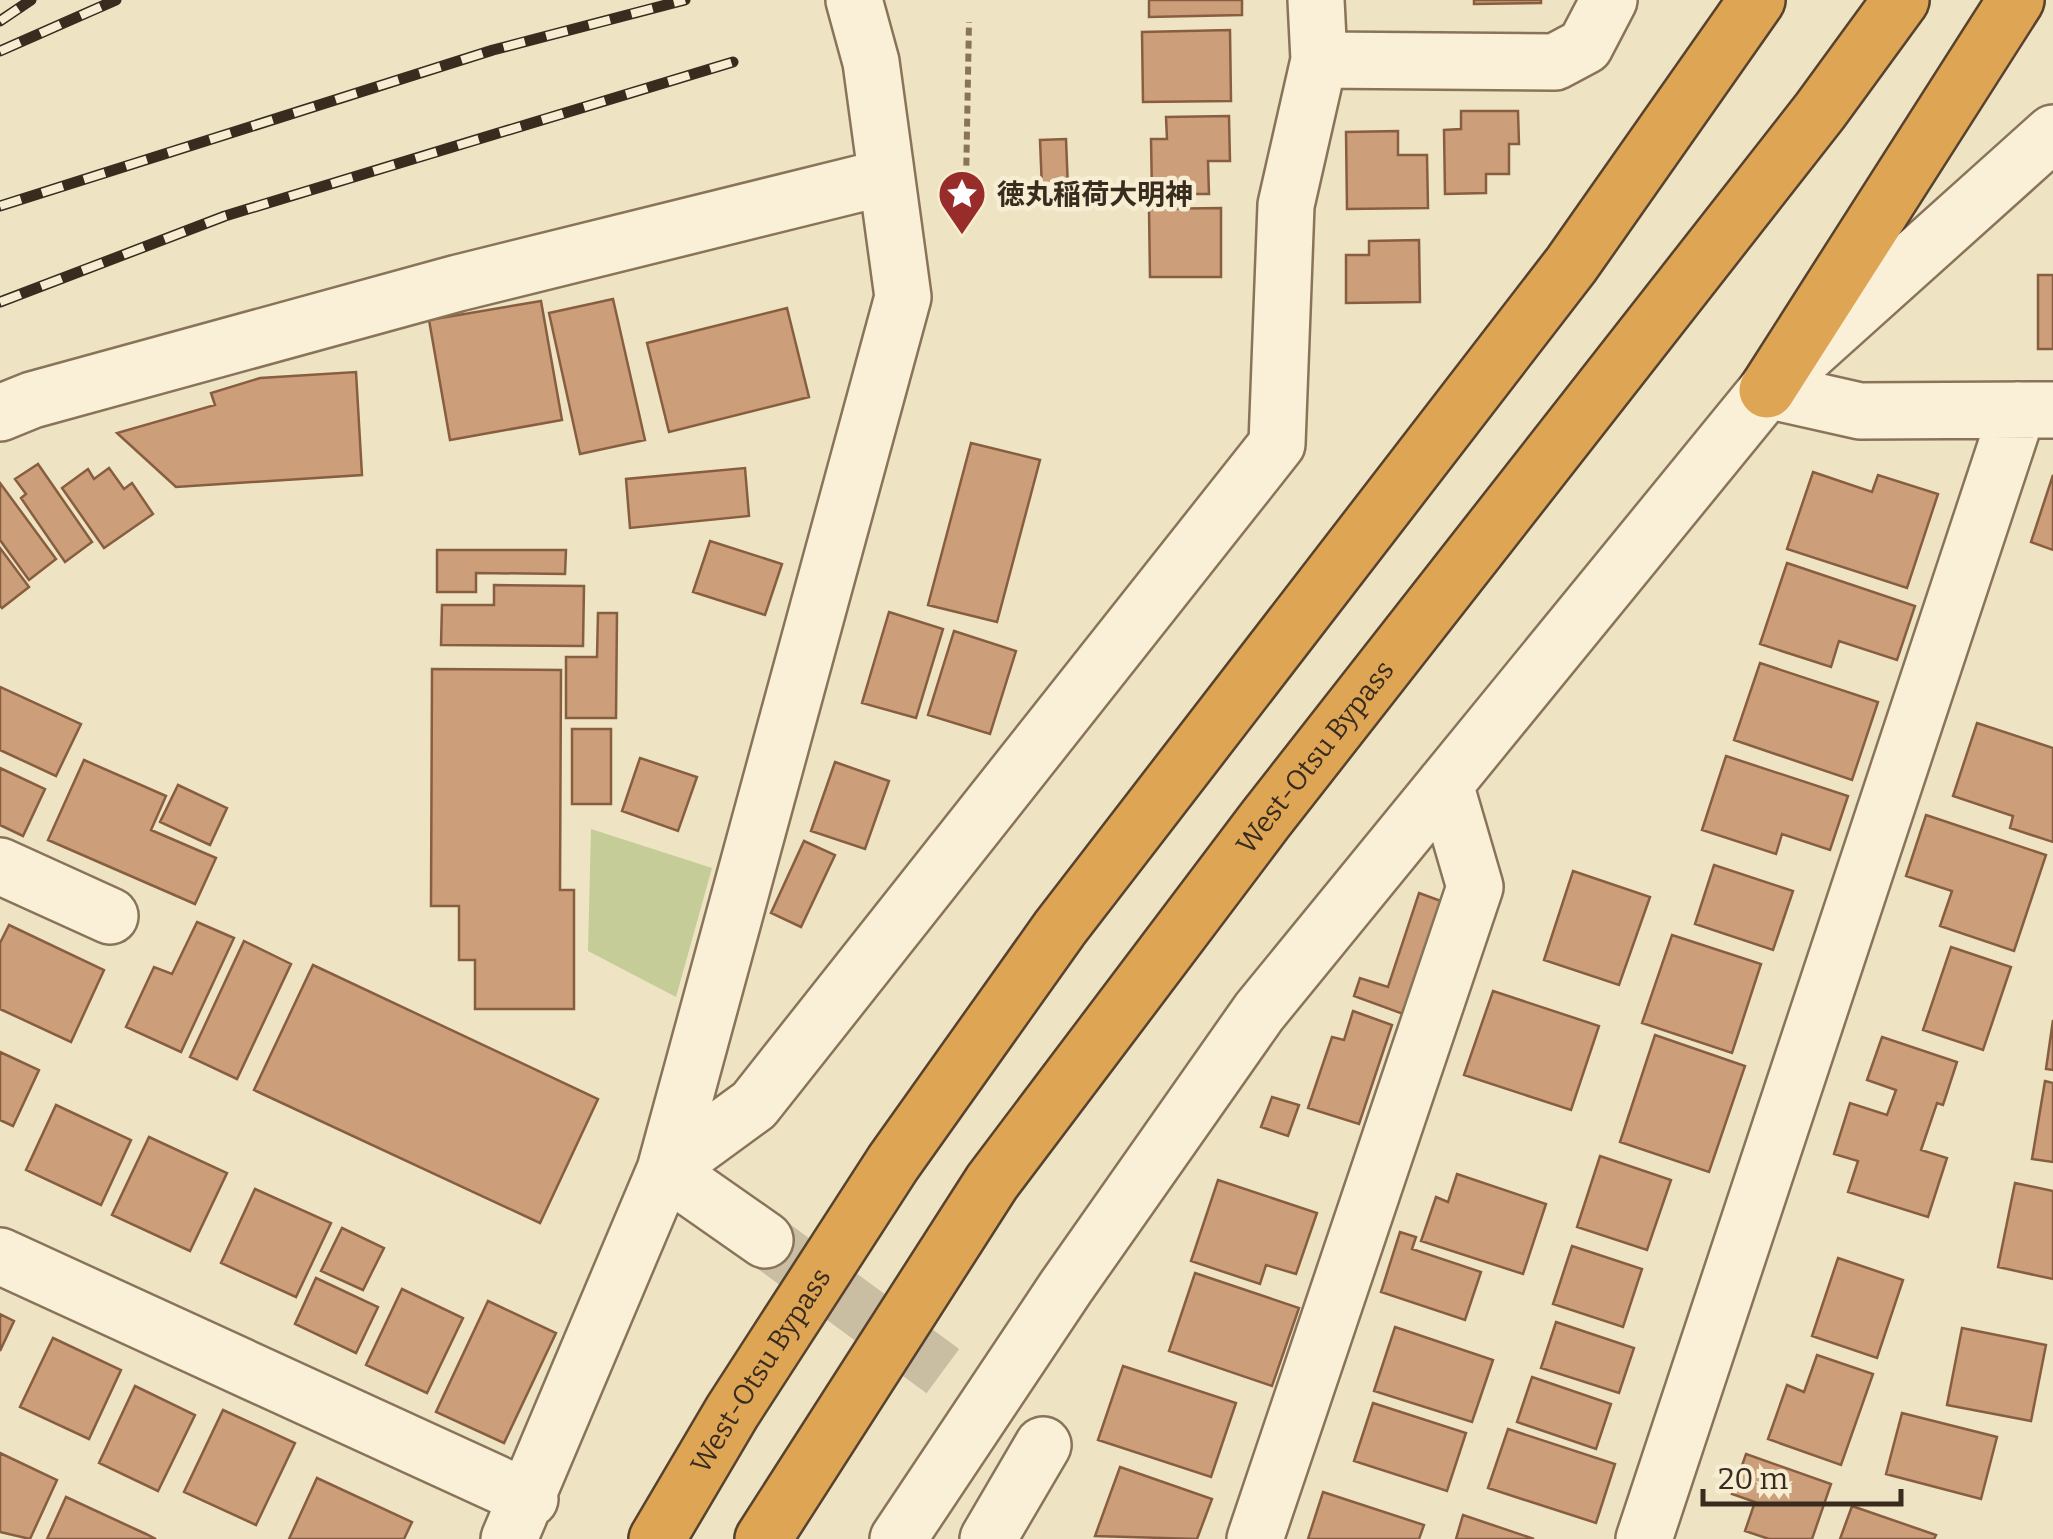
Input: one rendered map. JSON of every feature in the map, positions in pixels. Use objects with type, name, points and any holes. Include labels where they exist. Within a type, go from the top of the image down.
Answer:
[{"type":"highway","name":"West-Otsu Bypass","points":[[656,1539],[732,1412],[893,1163],[1060,928],[1570,265],[1756,0]]},
{"type":"highway","name":"West-Otsu Bypass","points":[[763,1539],[992,1182],[1265,820],[1808,126],[1901,0]]},
{"type":"highway","points":[[1767,390],[2016,0]]},
{"type":"street","points":[[0,1256],[519,1519],[666,1170],[903,298],[870,62],[854,0]]},
{"type":"street","points":[[666,1170],[754,1106],[1277,444],[1286,204],[1318,60],[1316,0]]},
{"type":"street","points":[[1318,60],[1555,62],[1585,46],[1609,0]]},
{"type":"street","points":[[898,1539],[1066,1287],[1259,1012],[1767,390],[2053,132]]},
{"type":"street","points":[[0,413],[32,400],[458,283],[886,177]]},
{"type":"street","points":[[1644,1539],[2035,410],[1860,411],[1767,390]]},
{"type":"street","points":[[1255,1539],[1475,887],[1446,784]]},
{"type":"street","points":[[0,866],[110,916]]},
{"type":"street","points":[[666,1170],[765,1240]]},
{"type":"street","points":[[988,1539],[1043,1446]]},
{"type":"path","points":[[946,206],[956,200],[966,183],[969,22]]},
{"type":"green space","points":[[591,829],[712,868],[676,997],[588,951]]},
{"type":"building","points":[[1149,0],[1242,0],[1242,15],[1149,17]]},
{"type":"building","points":[[1474,0],[1541,0],[1541,3],[1474,4]]},
{"type":"building","points":[[1230,30],[1231,101],[1143,102],[1142,32]]},
{"type":"building","points":[[1461,111],[1518,111],[1519,144],[1509,144],[1509,174],[1486,174],[1486,193],[1445,194],[1444,130],[1461,129]]},
{"type":"building","points":[[1229,116],[1230,161],[1208,161],[1209,194],[1152,194],[1151,139],[1167,139],[1166,117]]},
{"type":"building","points":[[1398,131],[1398,155],[1427,155],[1428,208],[1347,209],[1346,132]]},
{"type":"building","points":[[1066,139],[1068,189],[1042,189],[1040,140]]},
{"type":"building","points":[[1221,208],[1221,277],[1150,277],[1149,209]]},
{"type":"building","points":[[1419,240],[1420,302],[1346,303],[1346,255],[1369,255],[1369,241]]},
{"type":"building","points":[[2038,275],[2053,275],[2053,349],[2038,349]]},
{"type":"building","points":[[613,299],[645,440],[580,454],[549,313]]},
{"type":"building","points":[[541,301],[562,420],[450,440],[429,320]]},
{"type":"building","points":[[787,308],[809,397],[669,432],[647,343]]},
{"type":"building","points":[[356,372],[362,475],[176,487],[117,433],[215,405],[211,393],[260,378]]},
{"type":"building","points":[[971,443],[1040,460],[997,622],[928,605]]},
{"type":"building","points":[[38,464],[92,542],[65,562],[21,498],[26,494],[15,479]]},
{"type":"building","points":[[109,468],[124,489],[132,483],[153,514],[104,548],[62,488],[88,469],[94,479]]},
{"type":"building","points":[[745,468],[749,516],[630,528],[626,479]]},
{"type":"building","points":[[1813,472],[1872,492],[1878,475],[1938,494],[1907,588],[1787,549]]},
{"type":"building","points":[[2053,475],[2053,550],[2031,542]]},
{"type":"building","points":[[0,483],[56,559],[29,580],[0,540]]},
{"type":"building","points":[[710,541],[782,564],[765,615],[693,592]]},
{"type":"building","points":[[0,548],[29,587],[2,608],[0,606]]},
{"type":"building","points":[[437,550],[566,550],[565,574],[476,573],[476,592],[437,592]]},
{"type":"building","points":[[1787,563],[1915,606],[1897,660],[1839,641],[1831,667],[1760,644]]},
{"type":"building","points":[[494,585],[584,586],[583,646],[441,645],[442,605],[494,605]]},
{"type":"building","points":[[889,612],[943,629],[916,718],[862,703]]},
{"type":"building","points":[[598,613],[617,613],[616,718],[566,718],[566,657],[597,657]]},
{"type":"building","points":[[954,631],[1016,651],[990,734],[928,715]]},
{"type":"building","points":[[1760,663],[1878,702],[1852,780],[1734,740]]},
{"type":"building","points":[[432,669],[561,670],[560,890],[574,890],[574,1009],[475,1009],[475,960],[459,960],[459,906],[431,906]]},
{"type":"building","points":[[0,687],[81,724],[56,776],[0,750]]},
{"type":"building","points":[[1977,723],[2053,748],[2053,842],[2010,828],[2013,816],[1953,796]]},
{"type":"building","points":[[572,729],[611,729],[611,804],[572,804]]},
{"type":"building","points":[[1726,756],[1848,796],[1830,850],[1782,834],[1776,854],[1702,830]]},
{"type":"building","points":[[640,758],[697,777],[678,831],[622,811]]},
{"type":"building","points":[[84,760],[166,796],[151,830],[216,858],[195,904],[48,840]]},
{"type":"building","points":[[835,762],[889,781],[865,849],[811,831]]},
{"type":"building","points":[[0,768],[45,789],[23,836],[0,825]]},
{"type":"building","points":[[178,785],[227,808],[210,845],[160,822]]},
{"type":"building","points":[[1926,815],[2046,855],[2014,951],[1940,926],[1952,891],[1906,876]]},
{"type":"building","points":[[804,841],[835,855],[801,927],[771,913]]},
{"type":"building","points":[[1714,865],[1793,891],[1773,950],[1695,924]]},
{"type":"building","points":[[1573,871],[1650,897],[1619,985],[1544,960]]},
{"type":"building","points":[[1419,893],[1441,901],[1403,1014],[1354,996],[1360,978],[1388,987]]},
{"type":"building","points":[[197,922],[234,938],[181,1052],[126,1027],[154,967],[172,974]]},
{"type":"building","points":[[9,925],[104,970],[71,1042],[0,1009],[0,943]]},
{"type":"building","points":[[1672,935],[1761,964],[1732,1053],[1642,1023]]},
{"type":"building","points":[[244,941],[291,964],[237,1079],[190,1057]]},
{"type":"building","points":[[1951,947],[2011,967],[1983,1050],[1923,1030]]},
{"type":"building","points":[[313,965],[598,1099],[540,1223],[254,1090]]},
{"type":"building","points":[[1493,991],[1599,1026],[1571,1110],[1464,1075]]},
{"type":"building","points":[[1353,1011],[1392,1025],[1359,1124],[1308,1108],[1332,1037],[1344,1040]]},
{"type":"building","points":[[2053,1020],[2053,1070],[2046,1069]]},
{"type":"building","points":[[1655,1035],[1745,1066],[1709,1172],[1620,1142]]},
{"type":"building","points":[[1882,1037],[1957,1062],[1943,1105],[1937,1103],[1921,1150],[1947,1158],[1928,1217],[1848,1192],[1858,1161],[1834,1154],[1850,1103],[1887,1115],[1896,1090],[1867,1080]]},
{"type":"building","points":[[0,1052],[39,1070],[13,1126],[0,1120]]},
{"type":"building","points":[[2045,1081],[2053,1083],[2053,1162],[2032,1159]]},
{"type":"building","points":[[1272,1097],[1299,1105],[1288,1136],[1261,1127]]},
{"type":"building","points":[[56,1105],[131,1140],[101,1205],[26,1170]]},
{"type":"building","points":[[149,1137],[227,1173],[190,1251],[112,1215]]},
{"type":"building","points":[[1600,1156],[1671,1180],[1647,1250],[1577,1227]]},
{"type":"building","points":[[1457,1174],[1546,1204],[1523,1274],[1421,1241],[1436,1197],[1448,1202]]},
{"type":"building","points":[[1218,1180],[1317,1213],[1296,1274],[1266,1265],[1260,1284],[1191,1261]]},
{"type":"building","points":[[2015,1183],[2053,1191],[2053,1279],[1998,1267]]},
{"type":"building","points":[[255,1189],[331,1223],[296,1297],[221,1263]]},
{"type":"building","points":[[342,1228],[384,1248],[363,1290],[321,1271]]},
{"type":"building","points":[[1400,1232],[1416,1237],[1412,1249],[1481,1272],[1465,1320],[1381,1292]]},
{"type":"building","points":[[1572,1246],[1642,1269],[1623,1327],[1553,1304]]},
{"type":"building","points":[[1838,1258],[1903,1280],[1877,1358],[1812,1336]]},
{"type":"building","points":[[1195,1273],[1299,1308],[1272,1386],[1169,1351]]},
{"type":"building","points":[[316,1278],[378,1307],[356,1353],[295,1324]]},
{"type":"building","points":[[402,1289],[463,1318],[427,1393],[366,1365]]},
{"type":"building","points":[[488,1301],[556,1333],[504,1443],[436,1412]]},
{"type":"building","points":[[0,1314],[14,1321],[0,1351]]},
{"type":"building","points":[[1556,1322],[1634,1348],[1619,1393],[1541,1368]]},
{"type":"building","points":[[1395,1327],[1493,1360],[1472,1422],[1374,1391]]},
{"type":"building","points":[[1962,1328],[2046,1345],[2031,1421],[1947,1405]]},
{"type":"building","points":[[53,1338],[121,1370],[89,1439],[20,1407]]},
{"type":"building","points":[[1817,1355],[1873,1374],[1841,1465],[1768,1439],[1787,1385],[1804,1392]]},
{"type":"building","points":[[1123,1366],[1236,1403],[1211,1477],[1098,1440]]},
{"type":"building","points":[[1532,1377],[1611,1404],[1596,1449],[1517,1422]]},
{"type":"building","points":[[135,1386],[195,1415],[158,1491],[99,1463]]},
{"type":"building","points":[[1373,1403],[1466,1433],[1447,1491],[1354,1461]]},
{"type":"building","points":[[223,1410],[295,1443],[256,1525],[184,1492]]},
{"type":"building","points":[[1902,1413],[1997,1437],[1981,1499],[1886,1474]]},
{"type":"building","points":[[1508,1429],[1615,1464],[1596,1523],[1488,1488]]},
{"type":"building","points":[[0,1453],[57,1480],[30,1539],[0,1532]]},
{"type":"building","points":[[1746,1454],[1831,1484],[1812,1539],[1769,1539],[1745,1531],[1755,1502],[1732,1494]]},
{"type":"building","points":[[1120,1467],[1212,1499],[1197,1539],[1095,1536]]},
{"type":"building","points":[[317,1478],[412,1522],[404,1539],[289,1539]]},
{"type":"building","points":[[1323,1492],[1424,1525],[1419,1539],[1308,1539]]},
{"type":"building","points":[[66,1497],[146,1534],[156,1539],[47,1539]]},
{"type":"building","points":[[1852,1506],[1936,1535],[1934,1539],[1840,1539]]},
{"type":"building","points":[[1463,1515],[1534,1539],[1456,1539]]},
{"type":"tunnel","points":[[765,1240],[1043,1445]]},
{"type":"railway","points":[[0,21],[31,0]]},
{"type":"railway","points":[[0,51],[116,0]]},
{"type":"railway","points":[[0,206],[493,50],[685,0]]},
{"type":"railway","points":[[0,302],[225,216],[733,62]]},
{"type":"place","name":"徳丸稲荷大明神","points":[[962,236]]}]
